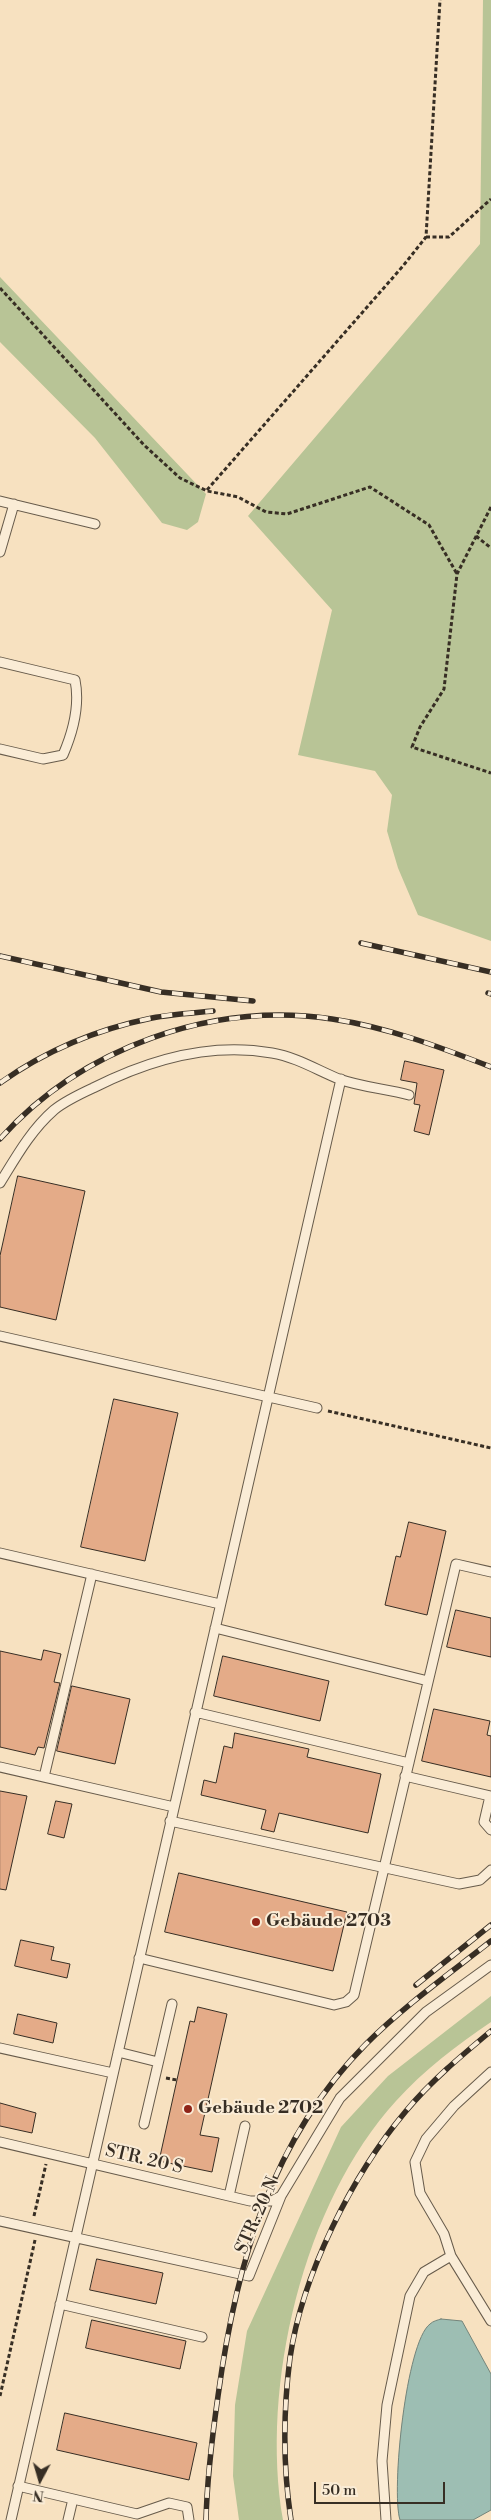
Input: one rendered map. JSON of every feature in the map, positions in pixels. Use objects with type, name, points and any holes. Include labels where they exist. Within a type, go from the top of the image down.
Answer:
[{"type":"lane","points":[[0,501],[95,524]]},
{"type":"lane","points":[[0,552],[14,504]]},
{"type":"lane","points":[[0,662],[75,680],[78,693],[72,734],[63,755],[43,759],[0,749]]},
{"type":"lane","points":[[0,1183],[26,1142],[56,1109],[105,1082],[153,1063],[213,1050],[273,1053],[301,1061],[341,1079],[409,1095]]},
{"type":"lane","points":[[10,2520],[341,1079]]},
{"type":"lane","points":[[0,1336],[317,1408]]},
{"type":"lane","points":[[0,1553],[220,1604]]},
{"type":"lane","points":[[139,1958],[334,2005],[346,2002],[354,1995],[456,1564],[491,1572]]},
{"type":"lane","points":[[44,1777],[92,1574]]},
{"type":"lane","points":[[215,1628],[428,1681]]},
{"type":"lane","points":[[195,1712],[409,1763]]},
{"type":"lane","points":[[0,1767],[174,1807]]},
{"type":"lane","points":[[406,1776],[490,1796],[484,1822],[491,1830]]},
{"type":"lane","points":[[170,1821],[459,1884],[480,1880],[491,1870]]},
{"type":"lane","name":"STR. 20 N","points":[[0,2221],[249,2276],[281,2196],[340,2098],[426,2012],[491,1965]]},
{"type":"lane","points":[[144,2124],[172,2004]]},
{"type":"lane","points":[[0,2048],[113,2073]]},
{"type":"lane","points":[[118,2052],[158,2062]]},
{"type":"lane","points":[[491,2072],[454,2106],[432,2132],[415,2162],[420,2193],[444,2234],[451,2256],[491,2321]]},
{"type":"lane","points":[[229,2196],[245,2126]]},
{"type":"lane","name":"STR. 20 S","points":[[0,2142],[229,2196],[263,2202],[272,2201],[281,2196]]},
{"type":"lane","points":[[386,2520],[382,2461],[387,2405],[410,2296],[424,2272],[451,2256]]},
{"type":"lane","points":[[60,2304],[202,2337]]},
{"type":"lane","points":[[18,2486],[138,2514],[169,2503],[180,2504],[187,2507],[189,2520]]},
{"type":"lane","points":[[68,2520],[73,2499]]},
{"type":"path","points":[[207,491],[397,274],[426,237],[440,0]]},
{"type":"path","points":[[426,237],[449,237],[491,199]]},
{"type":"path","points":[[0,288],[144,445],[180,478],[207,491],[238,498],[266,512],[287,514],[370,487],[429,525],[457,574]]},
{"type":"path","points":[[491,507],[457,574],[444,689],[420,727],[412,747],[491,773]]},
{"type":"path","points":[[476,536],[491,548]]},
{"type":"path","points":[[317,1408],[491,1448]]},
{"type":"path","points":[[0,2396],[36,2238],[30,2237],[49,2154]]},
{"type":"green space","points":[[483,0],[491,0],[491,941],[418,915],[398,868],[387,831],[392,795],[375,771],[298,755],[332,610],[248,516],[480,244]]},
{"type":"green space","points":[[0,277],[206,494],[198,522],[187,530],[162,523],[95,438],[0,342]]},
{"type":"green space","points":[[491,1996],[491,2022],[441,2058],[396,2101],[364,2143],[336,2191],[313,2243],[296,2298],[284,2355],[278,2412],[277,2468],[283,2520],[239,2520],[233,2476],[235,2405],[247,2331],[341,2127],[388,2076]]},
{"type":"water","points":[[441,2319],[462,2321],[491,2374],[491,2510],[473,2520],[400,2520],[398,2504],[399,2450],[408,2386],[421,2336],[430,2324]]},
{"type":"building","points":[[405,1061],[444,1070],[429,1135],[414,1131],[420,1105],[414,1104],[417,1083],[401,1080]]},
{"type":"building","points":[[18,1176],[85,1191],[56,1320],[0,1307],[0,1256]]},
{"type":"building","points":[[114,1399],[178,1413],[145,1561],[81,1547]]},
{"type":"building","points":[[409,1522],[446,1531],[427,1615],[385,1605],[396,1556],[400,1557]]},
{"type":"building","points":[[456,1610],[491,1618],[491,1657],[447,1647]]},
{"type":"building","points":[[44,1650],[61,1654],[54,1682],[60,1683],[44,1748],[38,1747],[35,1755],[0,1747],[0,1651],[41,1660]]},
{"type":"building","points":[[223,1656],[329,1681],[320,1721],[214,1696]]},
{"type":"building","points":[[72,1686],[130,1699],[115,1764],[57,1751]]},
{"type":"building","points":[[434,1709],[490,1721],[487,1735],[491,1736],[491,1777],[422,1761]]},
{"type":"building","points":[[235,1733],[309,1749],[307,1757],[381,1774],[368,1833],[279,1813],[274,1832],[261,1829],[266,1810],[201,1795],[204,1780],[216,1783],[224,1746],[232,1748]]},
{"type":"building","points":[[0,1791],[27,1796],[6,1890],[0,1889]]},
{"type":"building","points":[[56,1801],[72,1804],[64,1838],[48,1834]]},
{"type":"building","name":"Gebäude 2703","points":[[179,1873],[347,1912],[333,1971],[165,1932]]},
{"type":"building","points":[[21,1940],[54,1947],[51,1960],[70,1964],[67,1978],[15,1966]]},
{"type":"building","name":"Gebäude 2702","points":[[198,2007],[227,2014],[200,2135],[219,2138],[212,2172],[159,2161],[190,2021],[194,2022]]},
{"type":"building","points":[[18,2014],[57,2023],[53,2043],[14,2034]]},
{"type":"building","points":[[0,2103],[36,2113],[32,2133],[0,2126]]},
{"type":"building","points":[[97,2259],[163,2273],[156,2304],[90,2290]]},
{"type":"building","points":[[92,2320],[186,2341],[180,2369],[86,2348]]},
{"type":"building","points":[[65,2413],[197,2443],[189,2480],[57,2450]]},
{"type":"railway","points":[[361,943],[491,972]]},
{"type":"railway","points":[[0,956],[161,992],[253,1001]]},
{"type":"railway","points":[[0,1083],[17,1071],[54,1051],[112,1028],[152,1018],[213,1011]]},
{"type":"railway","points":[[0,1139],[33,1107],[69,1079],[109,1056],[151,1038],[196,1025],[241,1017],[287,1015],[353,1023],[413,1038],[491,1067]]},
{"type":"railway","points":[[416,1985],[491,1925]]},
{"type":"railway","points":[[206,2520],[214,2427],[235,2299],[247,2253],[263,2207],[282,2163],[305,2122],[333,2082],[366,2044],[411,2003],[491,1941]]},
{"type":"railway","points":[[291,2520],[285,2460],[285,2419],[290,2358],[296,2326],[318,2260],[332,2227],[349,2195],[386,2137],[426,2089],[491,2031]]},
{"type":"place","name":"Gebäude 2703","points":[[256,1922]]},
{"type":"place","name":"Gebäude 2702","points":[[188,2109]]}]
